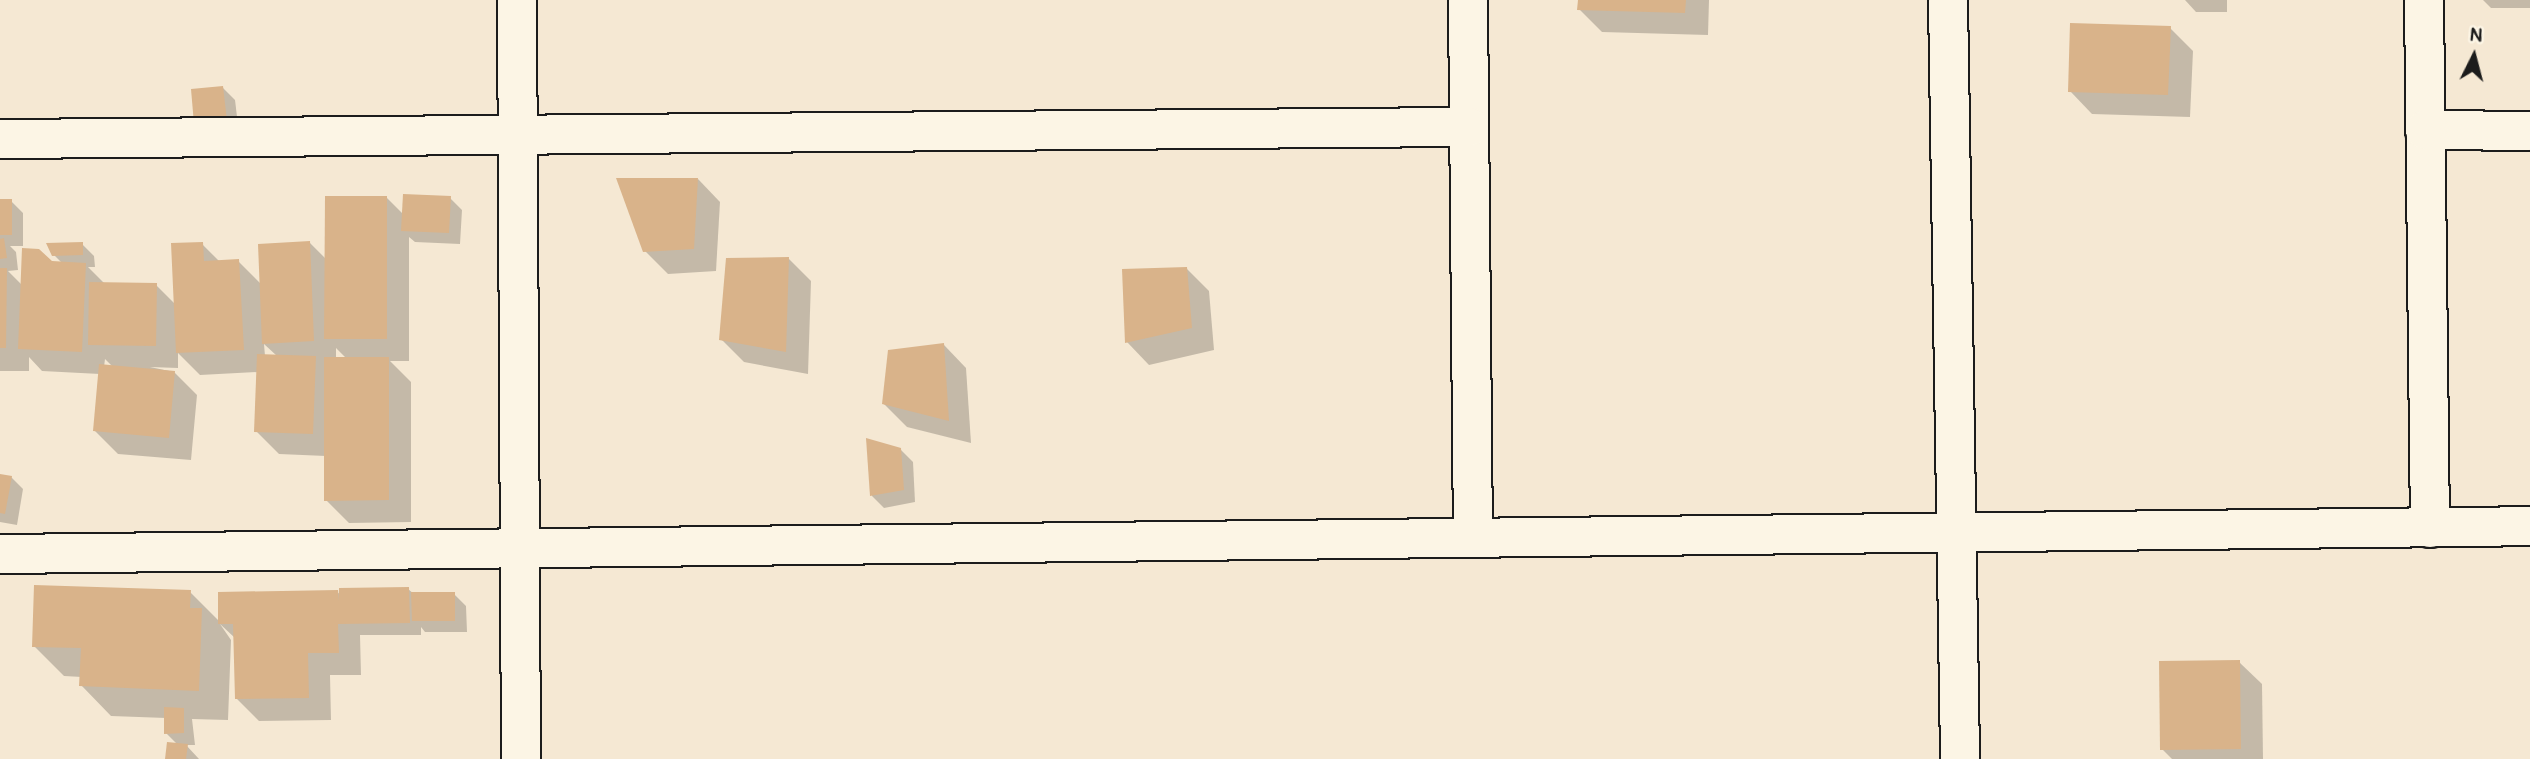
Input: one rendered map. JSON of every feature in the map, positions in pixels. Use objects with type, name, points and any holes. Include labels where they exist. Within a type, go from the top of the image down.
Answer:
[{"type":"street","points":[[517,0],[521,759]]},
{"type":"street","points":[[1468,0],[1473,538]]},
{"type":"street","points":[[1948,0],[1960,759]]},
{"type":"street","points":[[2424,0],[2430,527]]},
{"type":"street","points":[[0,139],[1469,127]]},
{"type":"street","points":[[2425,130],[2530,131]]},
{"type":"street","points":[[0,554],[2530,526]]},
{"type":"building","points":[[1578,0],[1686,0],[1685,13],[1577,10]]},
{"type":"building","points":[[2070,23],[2171,26],[2168,95],[2068,92]]},
{"type":"building","points":[[223,86],[227,121],[194,124],[191,89]]},
{"type":"building","points":[[616,178],[698,178],[694,249],[643,252]]},
{"type":"building","points":[[403,194],[451,196],[449,233],[401,231]]},
{"type":"building","points":[[325,196],[387,196],[387,339],[324,339]]},
{"type":"building","points":[[0,199],[12,199],[12,235],[0,235]]},
{"type":"building","points":[[4,238],[7,258],[0,259],[0,239]]},
{"type":"building","points":[[310,241],[314,341],[262,344],[258,244]]},
{"type":"building","points":[[83,242],[83,255],[52,256],[46,243]]},
{"type":"building","points":[[203,242],[204,261],[239,259],[244,350],[176,353],[171,243]]},
{"type":"building","points":[[22,248],[39,249],[52,261],[86,263],[82,352],[18,349]]},
{"type":"building","points":[[789,257],[786,352],[719,340],[726,258]]},
{"type":"building","points":[[1187,267],[1192,328],[1125,343],[1122,269]]},
{"type":"building","points":[[0,268],[7,268],[6,348],[0,348]]},
{"type":"building","points":[[89,282],[157,283],[156,346],[88,345]]},
{"type":"building","points":[[944,343],[949,421],[882,404],[888,350]]},
{"type":"building","points":[[257,354],[316,356],[313,434],[254,432]]},
{"type":"building","points":[[324,357],[389,357],[389,500],[324,501]]},
{"type":"building","points":[[99,364],[175,371],[169,438],[93,431]]},
{"type":"building","points":[[866,438],[901,448],[904,490],[870,496]]},
{"type":"building","points":[[0,474],[12,476],[5,514],[0,513]]},
{"type":"building","points":[[34,585],[191,590],[190,608],[202,608],[199,691],[79,686],[81,648],[32,647]]},
{"type":"building","points":[[409,587],[410,623],[338,624],[339,653],[308,653],[309,698],[235,699],[233,624],[218,624],[218,592],[338,590],[339,601],[339,588]]},
{"type":"building","points":[[411,592],[455,592],[455,621],[412,621]]},
{"type":"building","points":[[2240,660],[2241,749],[2160,750],[2159,661]]},
{"type":"building","points":[[164,707],[184,708],[184,733],[164,734]]},
{"type":"building","points":[[167,742],[188,744],[186,759],[165,759]]}]
